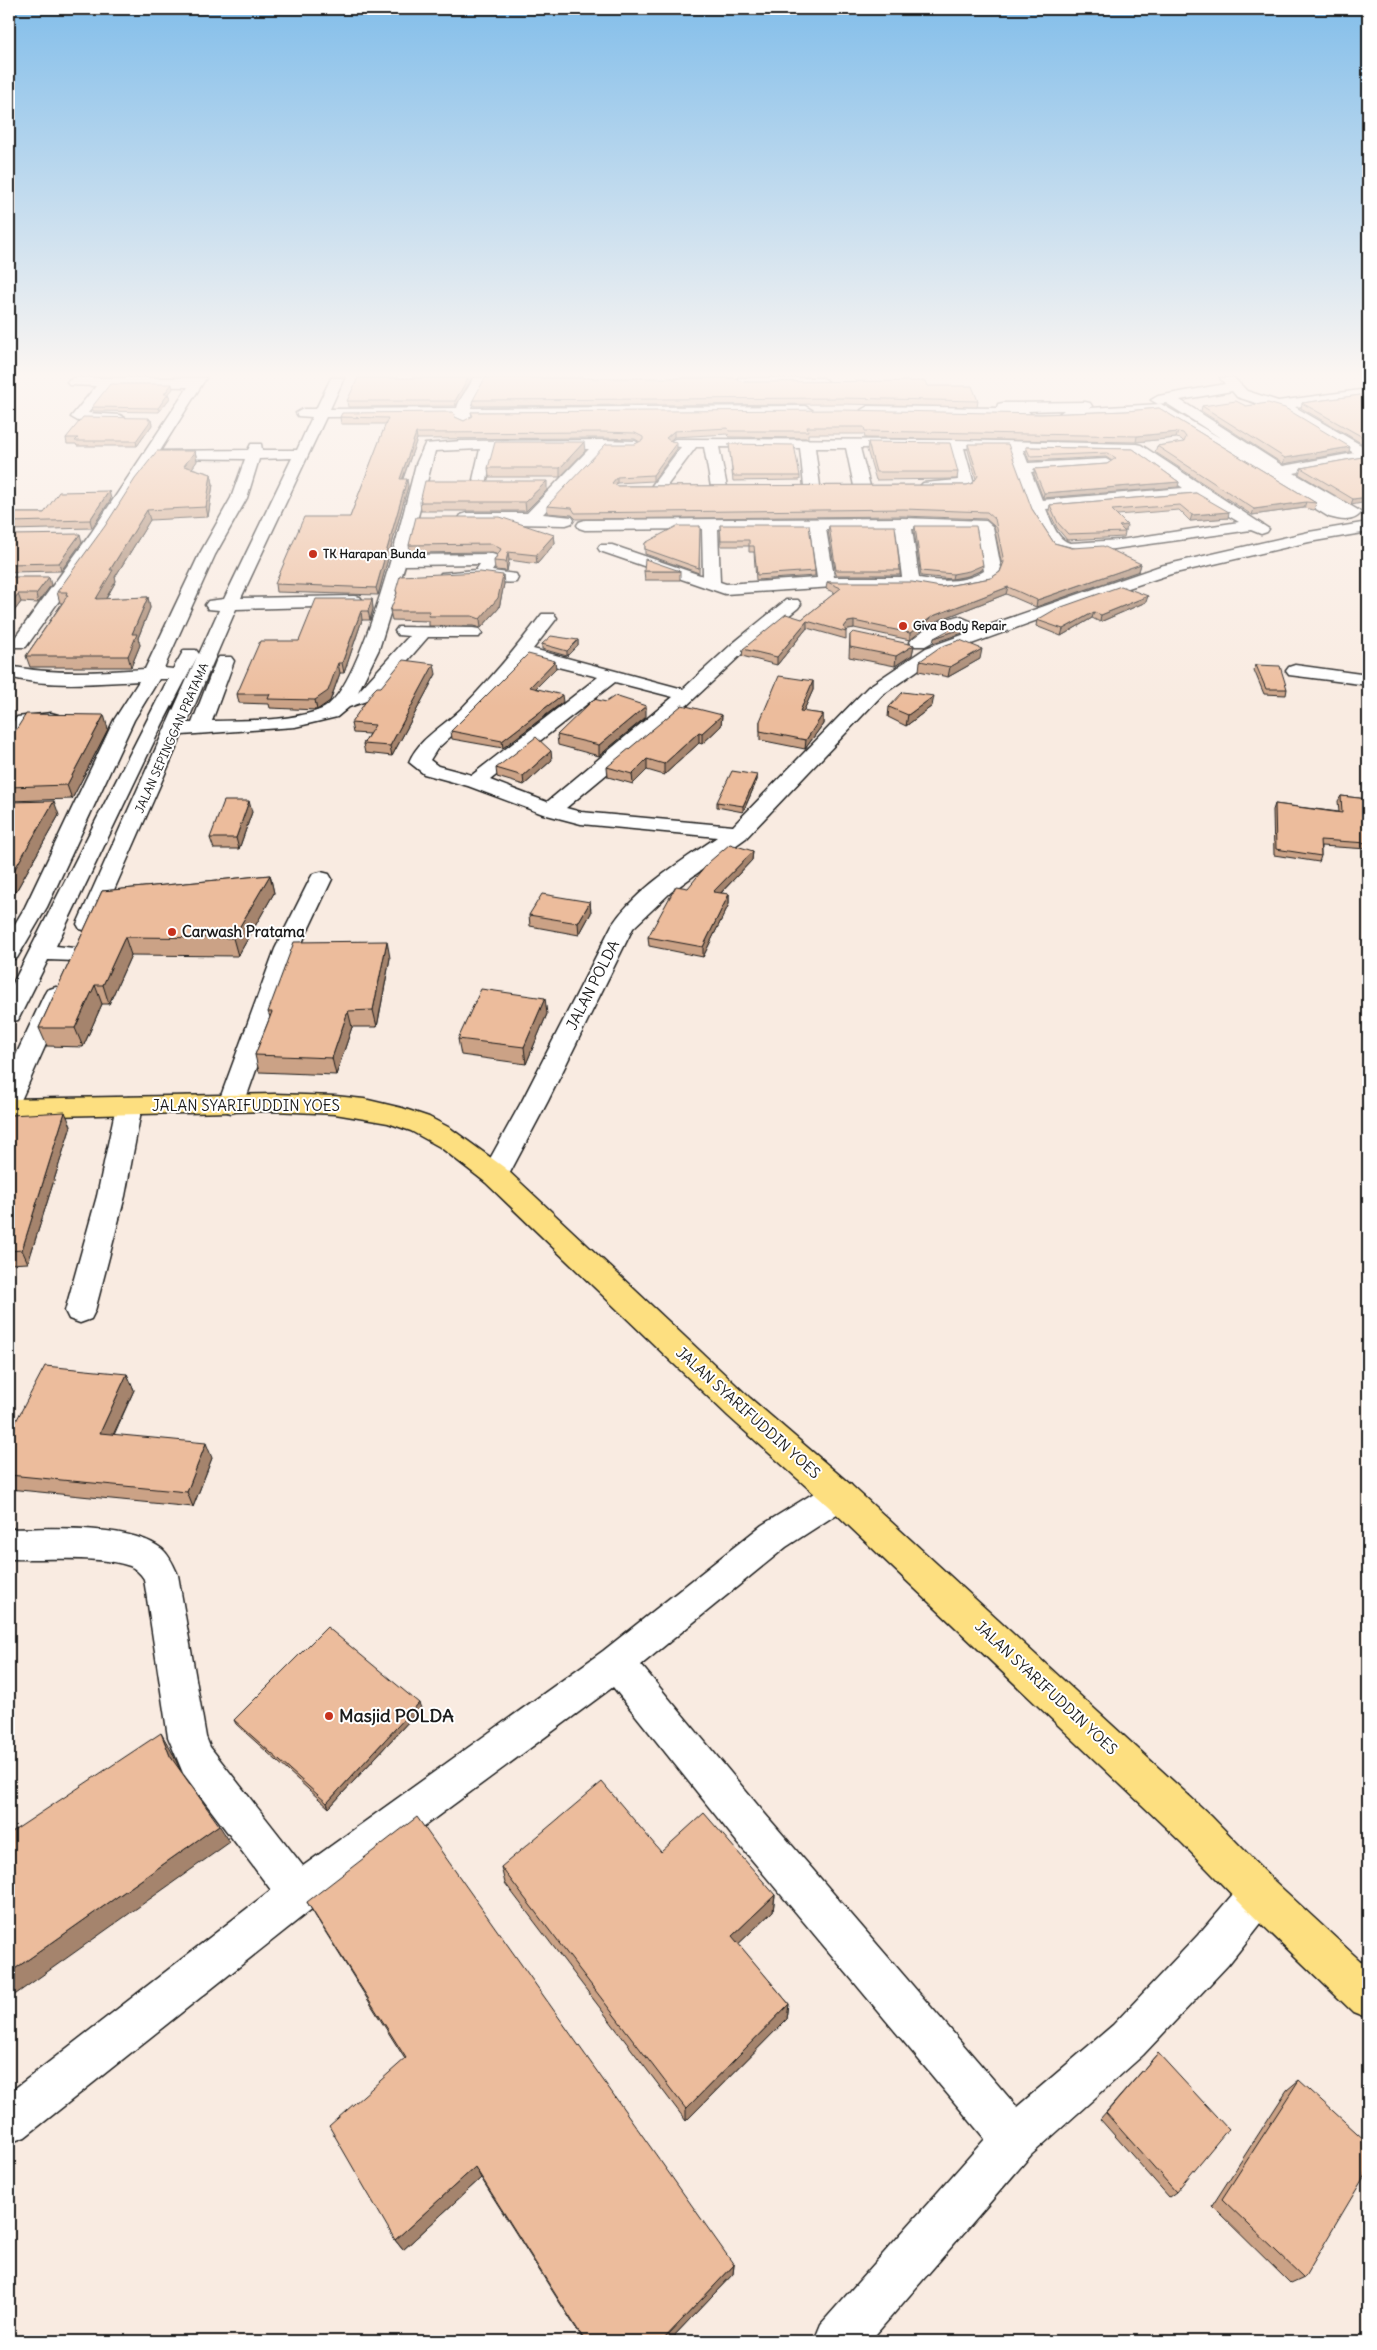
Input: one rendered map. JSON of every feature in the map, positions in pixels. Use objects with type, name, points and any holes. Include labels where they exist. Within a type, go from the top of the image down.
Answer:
[{"type":"highway","name":"JALAN SYARIFUDDIN YOES","points":[[9,1108],[231,1104],[334,1105],[377,1111],[420,1125],[459,1146],[495,1175],[739,1407],[839,1495],[1197,1830],[1259,1894],[1368,1997]]},
{"type":"street","points":[[9,659],[14,641],[31,628],[98,535],[129,488]]},
{"type":"street","points":[[9,953],[36,907],[72,808],[115,720],[152,675],[207,555],[239,498],[243,488]]},
{"type":"street","name":"JALAN SEPINGGAN PRATAMA","points":[[9,1098],[144,801],[278,488]]},
{"type":"street","points":[[345,702],[378,630],[388,602],[397,560],[418,488]]},
{"type":"street","points":[[531,518],[559,488]]},
{"type":"street","points":[[640,488],[664,488]]},
{"type":"street","points":[[1030,488],[1036,506],[1057,543],[1066,549],[1114,545],[1257,527],[1194,488]]},
{"type":"street","points":[[1296,488],[1334,514],[1346,516],[1353,513],[1304,488]]},
{"type":"street","points":[[1036,506],[1198,491]]},
{"type":"street","points":[[696,506],[704,524],[719,586]]},
{"type":"street","points":[[410,518],[428,518]]},
{"type":"street","points":[[456,518],[566,520]]},
{"type":"street","points":[[585,525],[818,524],[850,518],[903,523],[983,525],[993,568],[992,573],[984,579],[940,587],[911,582],[826,582],[719,586]]},
{"type":"street","points":[[903,523],[911,582]]},
{"type":"street","points":[[818,524],[826,582]]},
{"type":"street","points":[[626,555],[629,525]]},
{"type":"street","name":"JALAN POLDA","points":[[495,1175],[535,1101],[623,925],[640,906],[683,870],[738,834],[875,691],[955,621],[961,622],[983,634],[1098,592],[1166,570],[1309,537],[1368,527]]},
{"type":"street","points":[[78,535],[98,535]]},
{"type":"street","points":[[606,548],[719,586],[750,599]]},
{"type":"street","points":[[397,560],[497,554],[481,575]]},
{"type":"street","points":[[432,577],[481,575],[510,578]]},
{"type":"street","points":[[48,578],[68,578]]},
{"type":"street","points":[[394,578],[413,578]]},
{"type":"street","points":[[200,727],[231,601],[258,581]]},
{"type":"street","points":[[231,601],[388,602]]},
{"type":"street","name":"JALAN SEPINGGAN PRATAMA","points":[[9,1014],[154,723],[182,672],[231,601]]},
{"type":"street","points":[[550,810],[660,720],[736,649],[792,612]]},
{"type":"street","points":[[548,618],[522,652],[460,721],[426,749],[419,762],[422,766],[475,782],[550,810],[582,818],[738,834]]},
{"type":"street","points":[[9,628],[31,628]]},
{"type":"street","points":[[378,630],[473,632]]},
{"type":"street","points":[[115,720],[200,727],[277,723],[321,716],[331,713],[345,702],[364,697],[368,694],[423,632]]},
{"type":"street","points":[[899,645],[925,647]]},
{"type":"street","points":[[522,652],[686,695]]},
{"type":"street","points":[[1295,671],[1368,680]]},
{"type":"street","points":[[9,672],[21,675],[53,676],[152,675],[182,672]]},
{"type":"street","points":[[475,782],[611,676]]},
{"type":"street","points":[[9,741],[24,721],[39,718],[67,719]]},
{"type":"street","points":[[72,808],[116,802],[144,801]]},
{"type":"street","points":[[231,1104],[287,949],[321,879]]},
{"type":"street","points":[[9,906],[36,907]]},
{"type":"street","points":[[40,953],[68,969]]},
{"type":"street","points":[[80,1311],[111,1196],[129,1106]]},
{"type":"street","points":[[9,2122],[299,1894],[616,1663],[774,1536],[839,1495]]},
{"type":"street","points":[[9,1544],[104,1546],[132,1551],[150,1559],[161,1574],[187,1737],[196,1760],[299,1894]]},
{"type":"street","points":[[616,1663],[751,1828],[1015,2139]]},
{"type":"street","points":[[838,2341],[1015,2139],[1128,2040],[1212,1950],[1259,1894]]},
{"type":"building","points":[[129,488],[209,488],[206,507],[147,510],[110,570],[113,570],[96,599],[148,597],[132,634],[137,634],[128,656],[26,656],[68,595],[66,595],[67,592],[57,592],[105,526]]},
{"type":"building","points":[[361,488],[405,488],[376,588],[275,584],[304,517],[350,517]]},
{"type":"building","points":[[423,488],[540,488],[525,502],[420,502]]},
{"type":"building","points":[[564,488],[1024,488],[1032,509],[1054,543],[1072,548],[1103,546],[1141,564],[1037,600],[1008,587],[933,616],[910,633],[854,621],[848,622],[844,627],[846,632],[807,621],[777,657],[743,649],[786,614],[802,619],[841,588],[827,582],[912,582],[941,587],[991,578],[1000,572],[1004,562],[995,519],[987,512],[904,509],[575,513],[572,508],[547,506]]},
{"type":"building","points":[[1042,488],[1109,488],[1044,493]]},
{"type":"building","points":[[1221,488],[1291,488],[1316,503],[1306,502],[1254,509]]},
{"type":"building","points":[[1334,488],[1368,488],[1368,497],[1353,499]]},
{"type":"building","points":[[109,491],[90,520],[9,522],[9,513],[44,513],[59,492]]},
{"type":"building","points":[[1196,493],[1229,512],[1192,515],[1180,505],[1112,510],[1127,525],[1119,526],[1125,532],[1068,534],[1058,523],[1050,505]]},
{"type":"building","points":[[416,517],[500,517],[554,535],[536,555],[508,552],[506,562],[494,561],[501,549],[492,544],[409,545]]},
{"type":"building","points":[[720,525],[809,525],[815,571],[757,575],[754,546],[749,546],[749,540],[721,540]]},
{"type":"building","points":[[677,526],[700,526],[699,568],[645,549],[645,543]]},
{"type":"building","points":[[829,526],[895,526],[900,570],[836,570]]},
{"type":"building","points":[[915,526],[976,526],[983,565],[969,571],[953,574],[921,571]]},
{"type":"building","points":[[80,534],[59,563],[9,564],[9,535]]},
{"type":"building","points":[[645,559],[680,571],[644,571]]},
{"type":"building","points":[[480,572],[503,575],[498,598],[480,619],[472,616],[428,616],[430,611],[390,611],[397,593],[396,590],[400,576]]},
{"type":"building","points":[[9,577],[49,577],[36,594],[18,594],[9,606]]},
{"type":"building","points":[[1121,586],[1148,596],[1101,615],[1094,612],[1063,629],[1037,620],[1056,609]]},
{"type":"building","points":[[316,599],[372,599],[368,611],[361,611],[342,663],[338,663],[328,691],[315,700],[268,699],[270,694],[237,694],[260,641],[299,641]]},
{"type":"building","points":[[958,625],[964,628],[934,638]]},
{"type":"building","points":[[853,632],[914,645],[896,656],[850,647],[850,635]]},
{"type":"building","points":[[551,636],[578,640],[567,651],[542,644]]},
{"type":"building","points":[[960,640],[982,649],[950,667],[920,661],[940,647]]},
{"type":"building","points":[[528,654],[555,661],[530,687],[562,695],[502,741],[451,731]]},
{"type":"building","points":[[403,660],[434,664],[390,746],[363,744],[375,725],[351,723],[373,691],[377,687],[381,687]]},
{"type":"building","points":[[1256,665],[1280,666],[1287,689],[1266,689]]},
{"type":"building","points":[[779,676],[813,681],[800,711],[823,714],[806,740],[760,731],[760,721]]},
{"type":"building","points":[[903,692],[934,696],[908,715],[889,707]]},
{"type":"building","points":[[615,696],[646,706],[599,745],[557,735],[594,699],[606,702]]},
{"type":"building","points":[[682,705],[722,715],[702,733],[699,732],[664,764],[647,759],[632,774],[607,767]]},
{"type":"building","points":[[26,714],[104,715],[67,785],[9,787],[9,741]]},
{"type":"building","points":[[536,737],[551,751],[523,776],[496,768]]},
{"type":"building","points":[[732,771],[757,775],[743,806],[717,802]]},
{"type":"building","points":[[1341,796],[1368,799],[1368,843],[1320,840],[1321,856],[1276,849],[1275,804],[1342,813]]},
{"type":"building","points":[[54,801],[9,879],[9,802]]},
{"type":"building","points":[[224,801],[249,801],[236,838],[210,838]]},
{"type":"building","points":[[730,844],[753,851],[713,892],[729,894],[703,947],[648,937],[676,886],[688,888],[709,862]]},
{"type":"building","points":[[270,875],[233,938],[125,937],[103,985],[95,985],[75,1028],[39,1028],[102,891]]},
{"type":"building","points":[[542,894],[590,902],[578,923],[529,915]]},
{"type":"building","points":[[387,941],[373,1010],[348,1011],[332,1058],[255,1055],[272,1012],[268,1012],[294,942]]},
{"type":"building","points":[[481,989],[545,998],[524,1047],[458,1039]]},
{"type":"building","points":[[65,1112],[22,1250],[9,1251],[10,1115]]},
{"type":"building","points":[[45,1366],[127,1374],[100,1433],[206,1443],[187,1492],[9,1475],[9,1425],[14,1425]]},
{"type":"building","name":"Masjid POLDA","points":[[327,1627],[419,1703],[327,1803],[234,1720]]},
{"type":"building","points":[[161,1733],[170,1756],[219,1825],[9,1973],[9,1834]]},
{"type":"building","points":[[602,1782],[661,1852],[704,1813],[775,1895],[732,1936],[789,2004],[686,2109],[501,1867]]},
{"type":"building","points":[[417,1817],[734,2265],[662,2341],[585,2341],[475,2167],[395,2240],[329,2126],[406,2058],[307,1902]]},
{"type":"building","points":[[1158,2053],[1228,2129],[1176,2192],[1106,2113]]},
{"type":"building","points":[[1299,2080],[1368,2143],[1368,2170],[1304,2278],[1222,2199]]},
{"type":"place","name":"TK Harapan Bunda","points":[[313,554]]},
{"type":"place","name":"Giva Body Repair","points":[[903,626]]},
{"type":"place","name":"Carwash Pratama","points":[[172,932]]},
{"type":"place","name":"Masjid POLDA","points":[[329,1716]]}]
